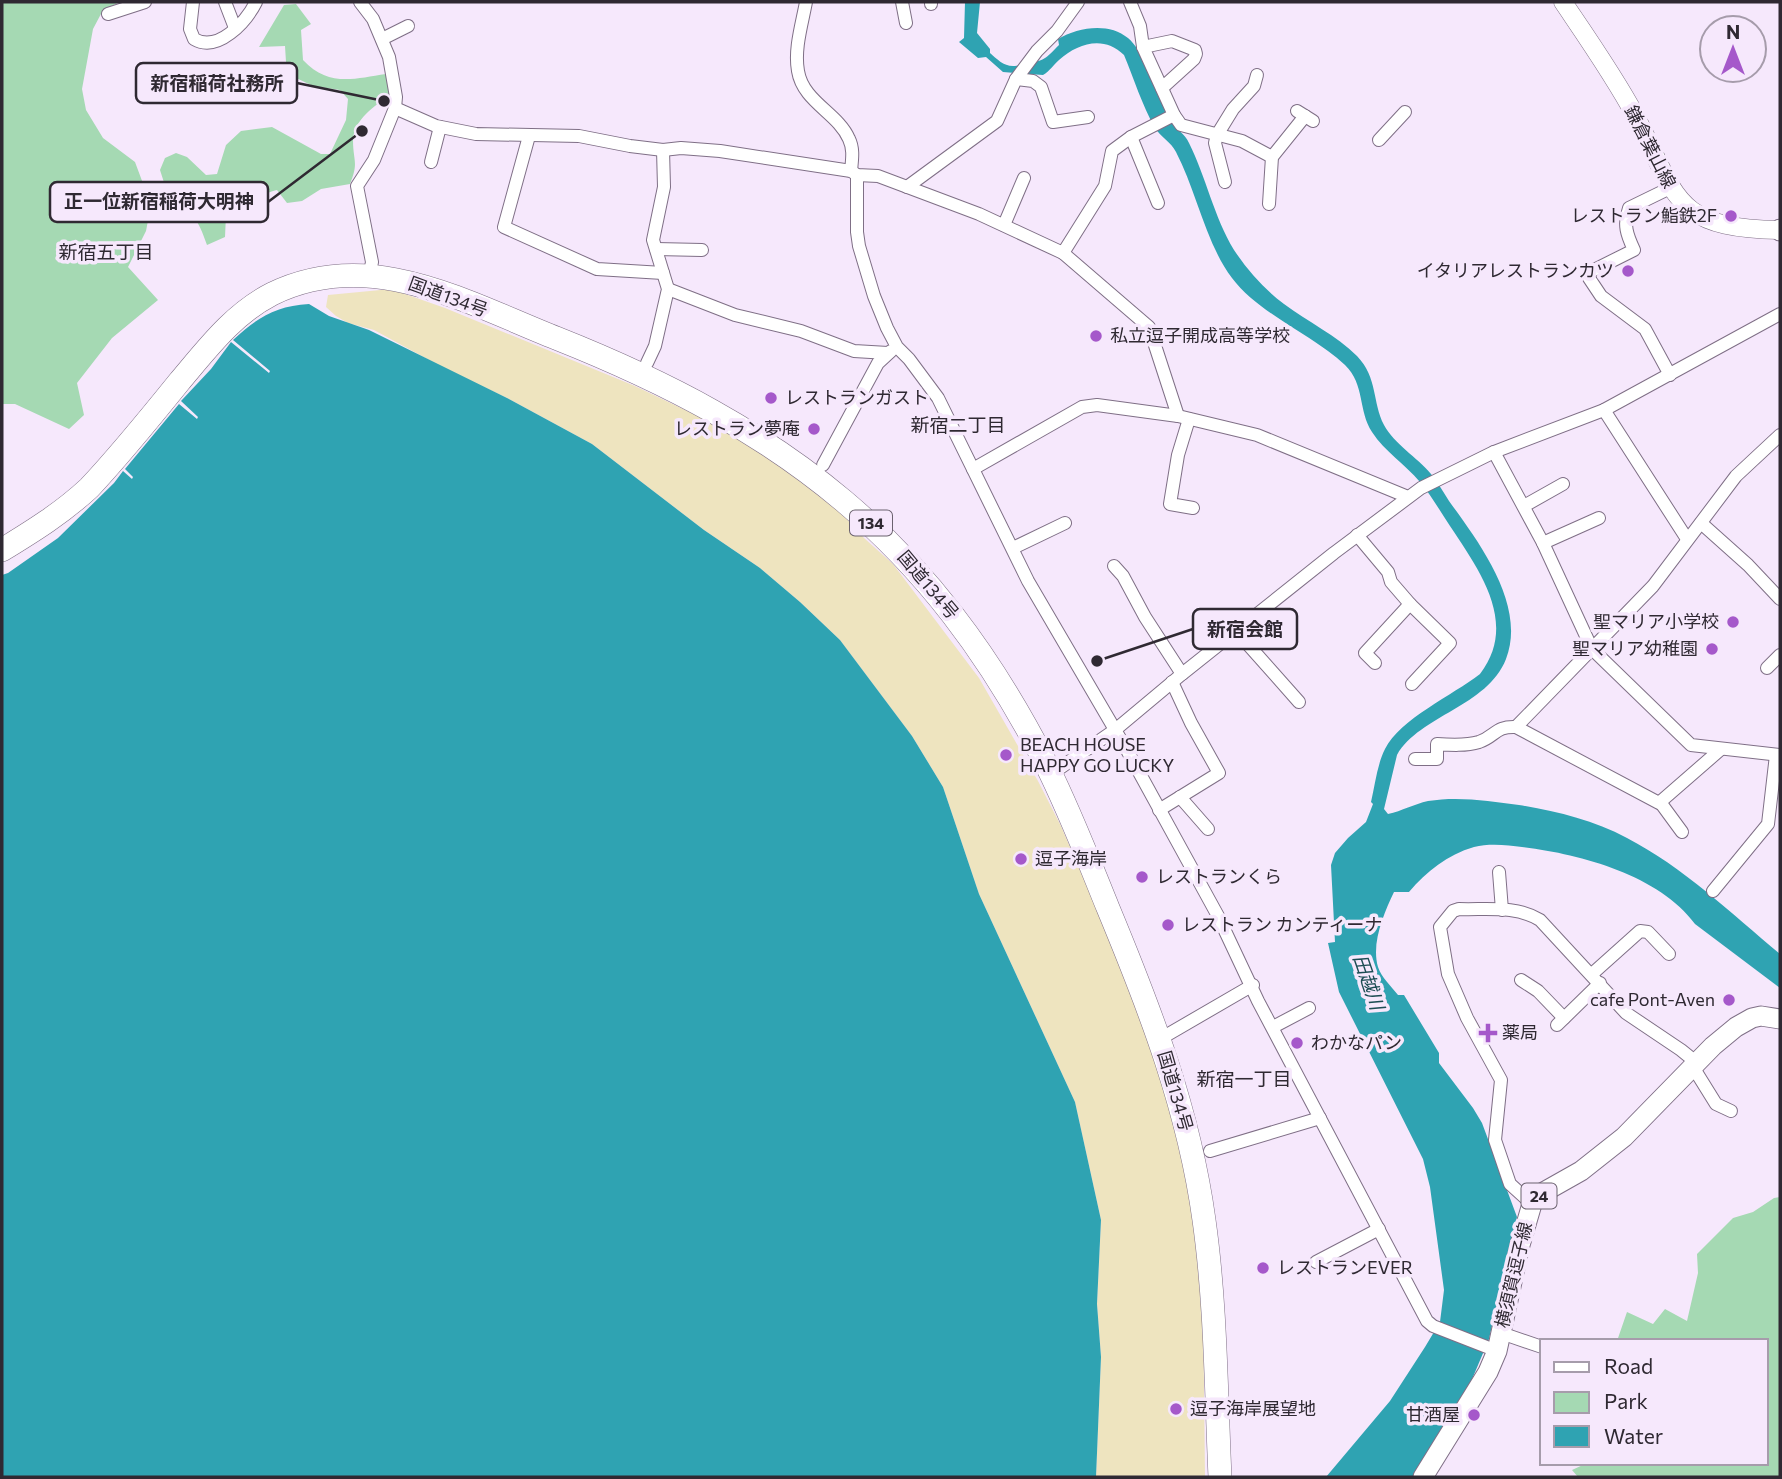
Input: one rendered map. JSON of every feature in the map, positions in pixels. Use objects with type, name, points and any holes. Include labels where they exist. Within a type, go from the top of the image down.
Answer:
[{"type":"highway","name":"国道134号","points":[[2,550],[41,527],[73,502],[106,469],[214,340],[252,306],[287,288],[326,277],[345,275],[364,274],[406,281],[612,360],[698,403],[772,446],[811,473],[880,532],[942,599],[1009,697],[1046,765],[1082,843],[1160,1039],[1185,1121],[1204,1220],[1209,1264],[1220,1477]]},
{"type":"main road","name":"鎌倉葉山線","points":[[1563,2],[1628,103],[1670,188],[1689,208],[1709,221],[1737,228],[1780,230]]},
{"type":"main road","name":"横須賀逗子線","points":[[1423,1477],[1488,1372],[1526,1217],[1532,1204],[1542,1193],[1581,1171],[1624,1137],[1728,1033],[1752,1018],[1761,1016],[1780,1019]]},
{"type":"street","points":[[108,14],[145,2]]},
{"type":"street","points":[[193,2],[191,29],[194,39],[202,44],[212,43],[235,28],[247,18],[256,2]]},
{"type":"street","points":[[225,2],[235,28]]},
{"type":"street","points":[[360,2],[373,19],[389,57],[396,97],[395,108],[374,160],[357,186],[371,267]]},
{"type":"street","points":[[808,2],[796,52],[798,72],[802,85],[849,138],[853,153],[857,232],[863,262],[893,350]]},
{"type":"street","points":[[902,2],[906,23]]},
{"type":"street","points":[[906,187],[997,121],[1017,77],[1078,2]]},
{"type":"street","points":[[1130,2],[1140,26],[1143,47],[1172,116],[1181,125],[1242,141],[1272,157]]},
{"type":"street","points":[[382,39],[408,26]]},
{"type":"street","points":[[1143,47],[1172,41],[1195,50],[1194,59],[1161,88]]},
{"type":"street","points":[[1225,182],[1215,144],[1217,135],[1233,109],[1254,86],[1257,75]]},
{"type":"street","points":[[1017,77],[1041,86],[1053,122],[1088,117]]},
{"type":"street","points":[[395,108],[440,127],[477,134],[579,136],[663,150],[720,150],[878,176],[1004,225],[1063,253],[1149,327],[1184,418],[1170,504],[1193,508]]},
{"type":"street","points":[[1379,140],[1405,112]]},
{"type":"street","points":[[1063,253],[1105,186],[1112,151],[1131,137],[1172,116]]},
{"type":"street","points":[[1269,204],[1272,157],[1305,116]]},
{"type":"street","points":[[431,162],[440,127]]},
{"type":"street","points":[[529,136],[504,227],[597,270],[663,274]]},
{"type":"street","points":[[1131,137],[1158,203]]},
{"type":"street","points":[[648,363],[655,346],[668,289],[653,240],[664,187],[663,150]]},
{"type":"street","points":[[1004,225],[1024,178]]},
{"type":"street","points":[[1670,188],[1629,208],[1625,220],[1626,233],[1634,250],[1590,272],[1589,278],[1601,296],[1646,329],[1671,375]]},
{"type":"street","points":[[656,248],[702,250]]},
{"type":"street","points":[[668,289],[744,318],[801,331],[853,351],[893,350],[909,359],[938,398],[1028,581],[1160,810],[1427,1321],[1433,1326],[1495,1344],[1540,1347]]},
{"type":"street","points":[[1060,768],[1115,730],[1357,535],[1421,488],[1494,452],[1604,410],[1780,314]]},
{"type":"street","points":[[823,465],[878,363],[893,350]]},
{"type":"street","points":[[973,469],[1082,407],[1097,405],[1184,418],[1256,435],[1408,497]]},
{"type":"street","points":[[1604,410],[1687,539]]},
{"type":"street","points":[[1516,727],[1653,586],[1736,476],[1780,435]]},
{"type":"street","points":[[1494,452],[1543,543],[1592,649],[1691,745],[1778,755],[1768,824],[1713,891]]},
{"type":"street","points":[[1524,506],[1563,484]]},
{"type":"street","points":[[1543,543],[1599,516]]},
{"type":"street","points":[[1013,548],[1065,523]]},
{"type":"street","points":[[1701,523],[1748,565],[1780,599]]},
{"type":"street","points":[[1357,535],[1388,572],[1391,582],[1409,604],[1450,643],[1412,684]]},
{"type":"street","points":[[1114,566],[1123,576],[1177,678],[1191,723],[1219,773],[1160,810]]},
{"type":"street","points":[[1375,663],[1365,653],[1409,604]]},
{"type":"street","points":[[1236,631],[1299,702]]},
{"type":"street","points":[[1767,668],[1780,655]]},
{"type":"street","points":[[1415,759],[1437,759],[1437,744],[1474,743],[1503,727],[1516,727],[1660,802],[1682,832]]},
{"type":"street","points":[[1660,802],[1721,749]]},
{"type":"street","points":[[1180,797],[1208,829]]},
{"type":"street","points":[[1499,872],[1502,910]]},
{"type":"street","points":[[1532,1204],[1510,1184],[1495,1140],[1501,1080],[1467,1018],[1448,974],[1440,927],[1453,911],[1502,910],[1529,914],[1540,920],[1626,1013],[1681,1050],[1695,1065],[1716,1104],[1731,1111]]},
{"type":"street","points":[[1521,980],[1538,991],[1561,1022],[1640,931],[1648,932],[1669,954]]},
{"type":"street","points":[[1160,1039],[1253,985]]},
{"type":"street","points":[[1273,1027],[1309,1008]]},
{"type":"street","points":[[1210,1151],[1320,1118]]},
{"type":"street","points":[[1316,1262],[1379,1229]]},
{"type":"green space","points":[[2,2],[119,2],[102,12],[93,29],[82,89],[86,110],[103,138],[135,162],[151,205],[146,231],[128,267],[158,300],[112,338],[77,383],[84,415],[69,429],[15,404],[2,404]]},
{"type":"green space","points":[[296,4],[311,24],[301,30],[303,60],[312,69],[332,78],[342,79],[386,74],[390,95],[361,119],[354,132],[355,166],[350,184],[321,189],[302,201],[287,203],[277,190],[266,194],[226,215],[225,237],[207,245],[194,217],[169,198],[160,170],[165,158],[176,153],[187,157],[206,175],[217,174],[226,145],[241,131],[272,127],[321,154],[330,154],[346,120],[348,99],[340,90],[313,86],[294,77],[286,62],[285,46],[259,47],[284,5]]},
{"type":"green space","points":[[1780,1197],[1780,1477],[1578,1477],[1572,1470],[1583,1465],[1768,1465],[1768,1339],[1618,1339],[1627,1312],[1653,1324],[1665,1309],[1687,1321],[1698,1273],[1697,1254],[1733,1218],[1753,1212]]},
{"type":"sand","name":"逗子海岸","points":[[391,289],[445,308],[635,386],[704,419],[757,449],[834,505],[864,538],[893,564],[979,678],[1061,826],[1129,984],[1166,1087],[1192,1206],[1203,1294],[1205,1477],[1096,1477],[1101,1357],[1097,1304],[1101,1220],[1075,1102],[979,894],[943,787],[912,736],[840,640],[800,602],[760,568],[704,530],[592,444],[374,330],[348,323],[326,307],[328,295]]},
{"type":"water","name":"田越川","points":[[965,2],[980,2],[977,33],[990,49],[990,53],[1007,65],[1016,66],[1041,60],[1059,45],[1058,39],[1084,29],[1112,30],[1133,43],[1146,64],[1170,120],[1189,143],[1234,250],[1257,279],[1277,298],[1340,342],[1364,364],[1372,381],[1380,416],[1388,432],[1434,477],[1496,575],[1510,617],[1511,638],[1506,659],[1497,675],[1484,689],[1421,730],[1397,755],[1384,809],[1388,814],[1428,801],[1462,799],[1533,807],[1588,821],[1627,838],[1668,863],[1706,891],[1780,954],[1780,988],[1695,924],[1661,892],[1617,870],[1545,850],[1498,845],[1474,847],[1455,854],[1438,865],[1409,892],[1394,892],[1377,938],[1378,967],[1398,995],[1404,995],[1439,1053],[1439,1063],[1482,1123],[1517,1217],[1489,1339],[1470,1384],[1414,1477],[1326,1477],[1390,1401],[1425,1347],[1440,1322],[1444,1290],[1430,1187],[1423,1159],[1339,992],[1328,943],[1335,942],[1331,865],[1335,853],[1366,822],[1373,804],[1371,802],[1380,762],[1392,738],[1415,718],[1480,674],[1491,655],[1496,636],[1490,597],[1483,579],[1428,492],[1372,432],[1351,372],[1332,354],[1256,302],[1232,278],[1215,249],[1176,152],[1155,128],[1124,55],[1108,45],[1091,44],[1066,54],[1043,75],[1003,72],[986,57],[978,58],[959,42],[964,38]]},
{"type":"water","points":[[309,304],[329,316],[369,330],[507,398],[592,444],[704,530],[760,568],[800,602],[840,640],[912,736],[943,787],[979,894],[1075,1102],[1101,1220],[1097,1304],[1101,1357],[1096,1477],[2,1477],[2,575],[58,538],[123,471],[132,479],[125,469],[179,404],[197,419],[181,401],[211,369],[231,342],[269,373],[270,371],[233,340],[267,314],[286,307]]},
{"type":"place","name":"新宿稲荷社務所","points":[[384,101]]},
{"type":"place","name":"正一位新宿稲荷大明神","points":[[362,131]]},
{"type":"place","name":"レストラン鮨鉄2F","points":[[1731,216]]},
{"type":"place","name":"イタリアレストランカツ","points":[[1628,271]]},
{"type":"place","name":"私立逗子開成高等学校","points":[[1096,336]]},
{"type":"place","name":"レストランガスト","points":[[771,398]]},
{"type":"place","name":"レストラン夢庵","points":[[814,429]]},
{"type":"place","name":"聖マリア小学校","points":[[1733,622]]},
{"type":"place","name":"聖マリア幼稚園","points":[[1712,649]]},
{"type":"place","name":"新宿会館","points":[[1097,661]]},
{"type":"place","name":"BEACH HOUSE HAPPY GO LUCKY","points":[[1006,755]]},
{"type":"place","name":"逗子海岸","points":[[1021,859]]},
{"type":"place","name":"レストランくら","points":[[1142,877]]},
{"type":"place","name":"レストラン カンティーナ","points":[[1168,925]]},
{"type":"place","name":"cafe Pont-Aven","points":[[1729,1000]]},
{"type":"place","name":"薬局","points":[[1488,1033]]},
{"type":"place","name":"わかなパン","points":[[1297,1043]]},
{"type":"place","name":"レストランEVER","points":[[1263,1268]]},
{"type":"place","name":"逗子海岸展望地","points":[[1176,1409]]},
{"type":"place","name":"甘酒屋","points":[[1474,1415]]},
{"type":"district","name":"新宿五丁目","points":[[106,252]]},
{"type":"district","name":"新宿二丁目","points":[[958,425]]},
{"type":"district","name":"新宿一丁目","points":[[1244,1079]]}]
